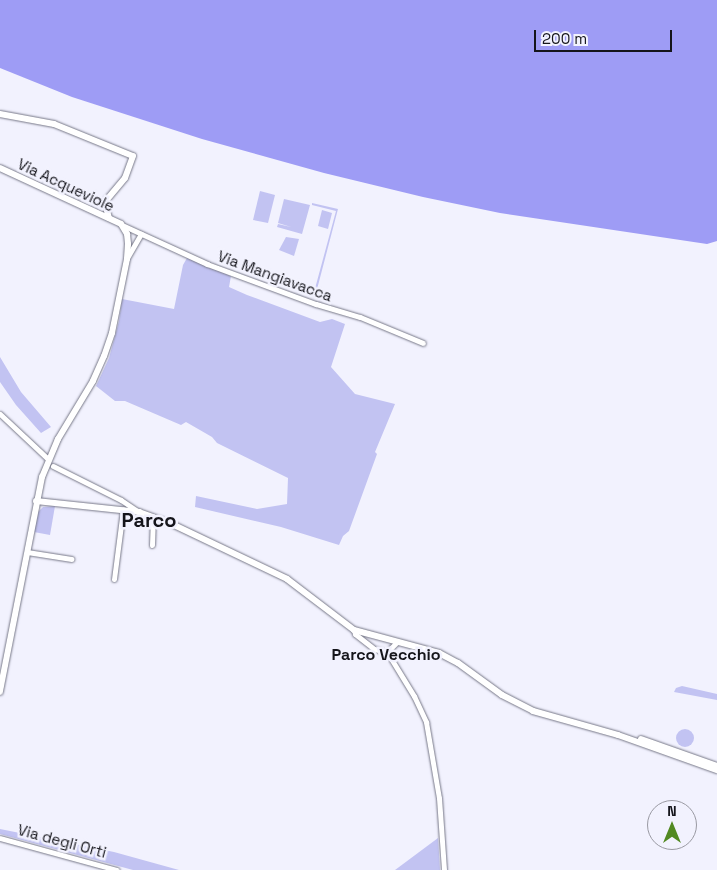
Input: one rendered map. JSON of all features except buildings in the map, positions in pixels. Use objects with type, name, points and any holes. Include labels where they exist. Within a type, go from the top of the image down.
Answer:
[{"type":"main road","points":[[0,114],[54,124],[133,156],[124,178],[106,201],[110,218]]},
{"type":"main road","name":"Via Acqueviole","points":[[0,168],[121,224]]},
{"type":"main road","points":[[0,692],[36,501],[48,459],[93,380],[112,333],[127,258],[127,234],[121,224]]},
{"type":"main road","points":[[36,501],[139,512],[195,534],[280,575],[354,630],[421,647],[450,658],[502,694],[533,711],[618,735],[717,770]]},
{"type":"main road","points":[[579,724],[632,736],[717,766]]},
{"type":"street","name":"Via Mangiavacca","points":[[121,224],[207,264],[360,317],[423,343]]},
{"type":"street","points":[[127,258],[140,234]]},
{"type":"street","points":[[0,414],[48,459]]},
{"type":"street","points":[[53,466],[122,500],[139,512]]},
{"type":"street","points":[[114,579],[123,510]]},
{"type":"street","points":[[152,545],[153,518]]},
{"type":"street","points":[[27,552],[71,559]]},
{"type":"street","points":[[354,630],[355,634],[374,649],[387,652],[414,696],[426,722],[439,798],[444,870]]},
{"type":"street","points":[[387,652],[397,642]]},
{"type":"street","name":"Via degli Orti","points":[[0,838],[117,870]]},
{"type":"shaded area","points":[[0,0],[717,0],[717,241],[707,244],[580,225],[500,213],[423,197],[324,173],[202,139],[72,97],[0,68]]},
{"type":"shaded area","points":[[260,191],[275,195],[268,223],[253,220]]},
{"type":"shaded area","points":[[284,199],[310,205],[302,234],[277,227],[278,224],[291,227],[278,223]]},
{"type":"shaded area","points":[[312,203],[338,209],[315,297],[313,296],[336,211],[312,205]]},
{"type":"shaded area","points":[[322,210],[332,213],[328,229],[318,226]]},
{"type":"shaded area","points":[[286,237],[299,239],[294,256],[279,250]]},
{"type":"shaded area","points":[[187,258],[231,276],[229,287],[247,295],[320,322],[332,319],[345,324],[331,367],[355,394],[395,404],[375,452],[377,454],[349,531],[343,536],[339,545],[281,527],[195,507],[196,496],[257,509],[287,504],[288,478],[217,443],[212,437],[186,422],[181,425],[125,401],[115,401],[96,386],[109,358],[119,321],[122,299],[174,309],[183,265]]},
{"type":"shaded area","points":[[0,357],[21,392],[51,427],[41,433],[16,405],[0,382]]},
{"type":"shaded area","points":[[55,506],[50,535],[34,532],[38,512],[43,507]]},
{"type":"shaded area","points":[[682,686],[717,694],[717,700],[674,692],[676,688]]},
{"type":"shaded area","points":[[681,729],[689,729],[694,734],[692,745],[681,747],[676,742],[676,734]]},
{"type":"shaded area","points":[[0,829],[114,852],[179,870],[133,870],[0,834]]},
{"type":"shaded area","points":[[438,838],[440,870],[395,870]]},
{"type":"district","name":"Parco","points":[[149,520]]},
{"type":"district","name":"Parco Vecchio","points":[[386,655]]}]
